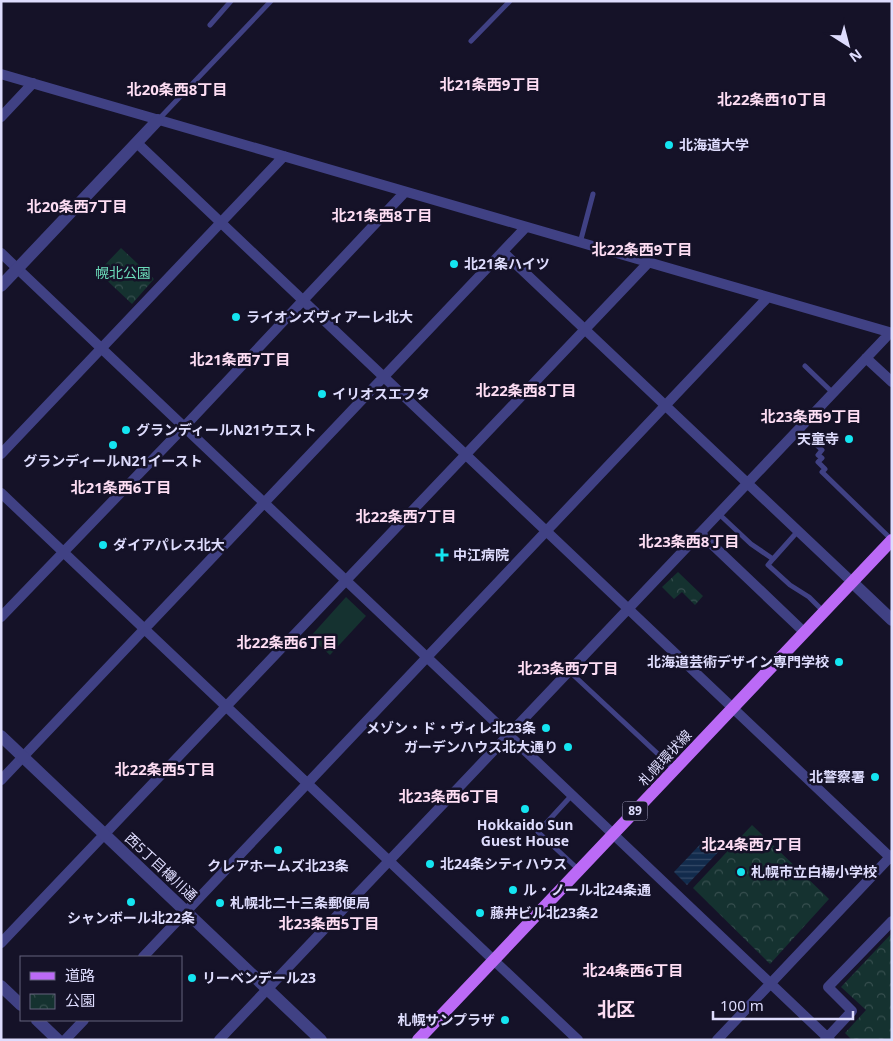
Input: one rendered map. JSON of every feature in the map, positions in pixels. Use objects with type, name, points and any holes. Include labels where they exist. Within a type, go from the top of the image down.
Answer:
[{"type":"main road","name":"札幌環状線","points":[[418,1040],[892,540]]},
{"type":"street","points":[[1,74],[891,333],[627,608],[220,1040]]},
{"type":"street","points":[[1,117],[33,83]]},
{"type":"street","points":[[1,286],[158,120]]},
{"type":"street","points":[[136,143],[891,857],[717,1040]]},
{"type":"street","points":[[1,454],[284,156]]},
{"type":"street","points":[[1,617],[184,427],[405,192]]},
{"type":"street","points":[[1,780],[526,227]]},
{"type":"street","points":[[503,252],[892,620]]},
{"type":"street","points":[[1,253],[828,1039],[852,1011],[828,987],[892,921]]},
{"type":"street","points":[[1,943],[648,263]]},
{"type":"street","points":[[144,956],[768,297]]},
{"type":"street","points":[[866,358],[892,382]]},
{"type":"street","points":[[1,493],[578,1040]]},
{"type":"street","points":[[700,533],[804,632]]},
{"type":"street","name":"西5丁目樽川通","points":[[1,736],[321,1040]]},
{"type":"street","points":[[1,986],[20,1004]]},
{"type":"street","points":[[38,1021],[58,1040]]},
{"type":"street","points":[[64,1040],[83,1021]]},
{"type":"lane","points":[[210,24],[231,1]]},
{"type":"lane","points":[[158,120],[271,1]]},
{"type":"lane","points":[[471,41],[510,1]]},
{"type":"lane","points":[[580,243],[593,194]]},
{"type":"lane","points":[[805,366],[833,393]]},
{"type":"lane","points":[[799,429],[822,450],[818,455],[822,458],[818,462],[824,469],[822,472],[892,540]]},
{"type":"lane","points":[[719,513],[751,544],[773,560]]},
{"type":"lane","points":[[798,531],[768,565],[824,611]]},
{"type":"lane","points":[[568,671],[674,769]]},
{"type":"lane","points":[[572,795],[538,832],[579,870]]},
{"type":"green space","name":"幌北公園","points":[[121,248],[154,279],[132,304],[98,272]]},
{"type":"green space","points":[[678,572],[703,596],[695,605],[682,592],[674,599],[662,587]]},
{"type":"green space","points":[[346,597],[366,616],[330,655],[310,637]]},
{"type":"green space","points":[[752,825],[829,899],[770,964],[693,888]]},
{"type":"green space","points":[[892,933],[892,1040],[852,1040],[845,1033],[866,1010],[841,987]]},
{"type":"water","points":[[710,834],[723,847],[687,885],[674,872]]},
{"type":"place","name":"北海道大学","points":[[669,145]]},
{"type":"place","name":"北21条ハイツ","points":[[454,264]]},
{"type":"place","name":"ライオンズヴィアーレ北大","points":[[236,317]]},
{"type":"place","name":"イリオスエフタ","points":[[322,394]]},
{"type":"place","name":"グランディールN21ウエスト","points":[[126,430]]},
{"type":"place","name":"天童寺","points":[[849,439]]},
{"type":"place","name":"グランディールN21イースト","points":[[113,445]]},
{"type":"place","name":"ダイアパレス北大","points":[[103,545]]},
{"type":"place","name":"中江病院","points":[[442,555]]},
{"type":"place","name":"北海道芸術デザイン専門学校","points":[[839,662]]},
{"type":"place","name":"メゾン・ド・ヴィレ北23条","points":[[546,728]]},
{"type":"place","name":"ガーデンハウス北大通り","points":[[568,747]]},
{"type":"place","name":"北警察署","points":[[875,777]]},
{"type":"place","name":"Hokkaido Sun Guest House","points":[[525,809]]},
{"type":"place","name":"クレアホームズ北23条","points":[[278,850]]},
{"type":"place","name":"北24条シティハウス","points":[[430,864]]},
{"type":"place","name":"札幌市立白楊小学校","points":[[741,872]]},
{"type":"place","name":"ル・ノール北24条通","points":[[513,890]]},
{"type":"place","name":"シャンボール北22条","points":[[131,902]]},
{"type":"place","name":"札幌北二十三条郵便局","points":[[220,903]]},
{"type":"place","name":"藤井ビル北23条2","points":[[480,913]]},
{"type":"place","name":"リーベンデール23","points":[[192,978]]},
{"type":"place","name":"札幌サンプラザ","points":[[505,1020]]},
{"type":"district","name":"北21条西9丁目","points":[[490,85]]},
{"type":"district","name":"北20条西8丁目","points":[[177,90]]},
{"type":"district","name":"北22条西10丁目","points":[[772,100]]},
{"type":"district","name":"北20条西7丁目","points":[[77,207]]},
{"type":"district","name":"北21条西8丁目","points":[[382,216]]},
{"type":"district","name":"北22条西9丁目","points":[[642,250]]},
{"type":"district","name":"北21条西7丁目","points":[[240,360]]},
{"type":"district","name":"北22条西8丁目","points":[[526,391]]},
{"type":"district","name":"北23条西9丁目","points":[[811,417]]},
{"type":"district","name":"北21条西6丁目","points":[[121,488]]},
{"type":"district","name":"北22条西7丁目","points":[[406,517]]},
{"type":"district","name":"北23条西8丁目","points":[[689,542]]},
{"type":"district","name":"北22条西6丁目","points":[[287,643]]},
{"type":"district","name":"北23条西7丁目","points":[[568,669]]},
{"type":"district","name":"北22条西5丁目","points":[[165,770]]},
{"type":"district","name":"北23条西6丁目","points":[[449,797]]},
{"type":"district","name":"北24条西7丁目","points":[[752,845]]},
{"type":"district","name":"北23条西5丁目","points":[[329,924]]},
{"type":"district","name":"北24条西6丁目","points":[[633,971]]},
{"type":"district","name":"北区","points":[[616,1009]]}]
